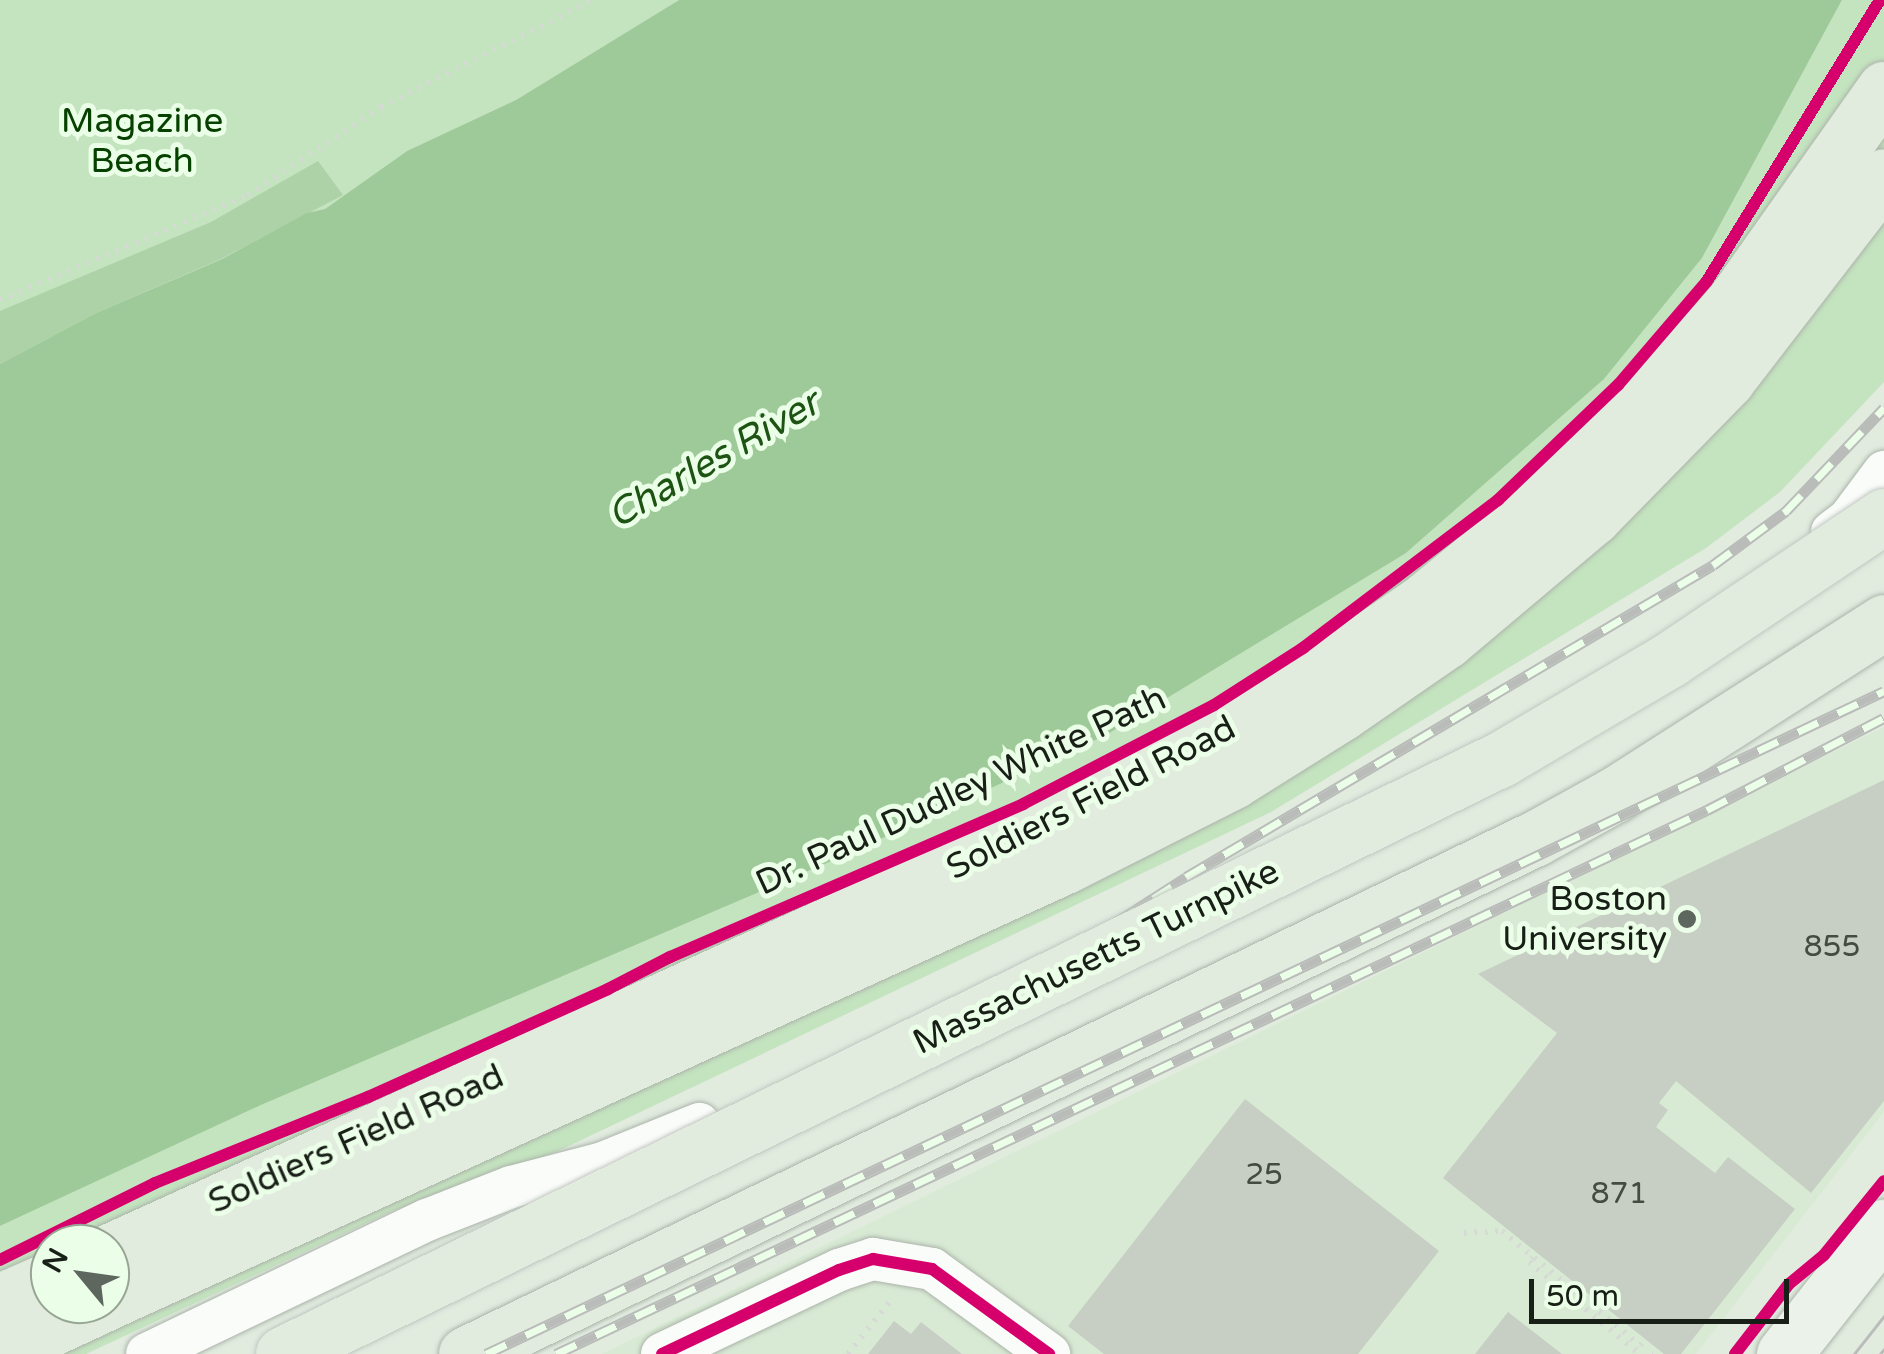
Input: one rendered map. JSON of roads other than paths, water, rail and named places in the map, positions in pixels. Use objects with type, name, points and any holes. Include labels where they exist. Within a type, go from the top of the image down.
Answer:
[{"type":"highway","name":"Soldiers Field Road","points":[[130,1242],[1048,824],[1211,742],[1318,674],[1420,604],[1507,534],[1649,398],[1734,301],[1884,89]]},
{"type":"highway","name":"Soldiers Field Road","points":[[130,1293],[1067,866],[1233,781],[1291,746],[1447,640],[1593,518],[1727,380],[1884,176]]},
{"type":"highway","name":"Massachusetts Turnpike","points":[[283,1354],[1501,758],[1669,660],[1884,516]]},
{"type":"highway","points":[[466,1354],[1536,838],[1645,776],[1884,622]]},
{"type":"highway","points":[[0,1301],[30,1287]]},
{"type":"highway","name":"Soldiers Field Road","points":[[0,1352],[61,1324]]},
{"type":"main road","points":[[1784,1354],[1884,1227]]},
{"type":"street","points":[[148,1354],[428,1220],[512,1187],[603,1163],[794,1081],[1057,962],[1472,757],[1626,669],[1808,550],[1849,518],[1884,472]]},
{"type":"street","points":[[662,1354],[838,1270],[873,1259],[1049,1354]]},
{"type":"water","name":"Charles River","points":[[679,0],[1842,0],[1702,258],[1604,379],[1406,553],[1106,735],[848,854],[261,1105],[0,1226],[0,364],[96,313],[222,259],[307,213],[325,209],[407,151],[516,100]]},
{"type":"tram line","points":[[1854,1354],[1884,1316]]},
{"type":"tram line","points":[[1880,1354],[1884,1349]]},
{"type":"railway","points":[[306,1354],[790,1121],[931,1041],[1186,877],[1713,565],[1786,511],[1884,408]]},
{"type":"railway","points":[[486,1354],[1884,691]]},
{"type":"railway","points":[[556,1354],[1707,810],[1884,718]]},
{"type":"place","name":"Boston University","points":[[1687,919]]},
{"type":"park label","name":"Magazine Beach","points":[[142,141]]}]
